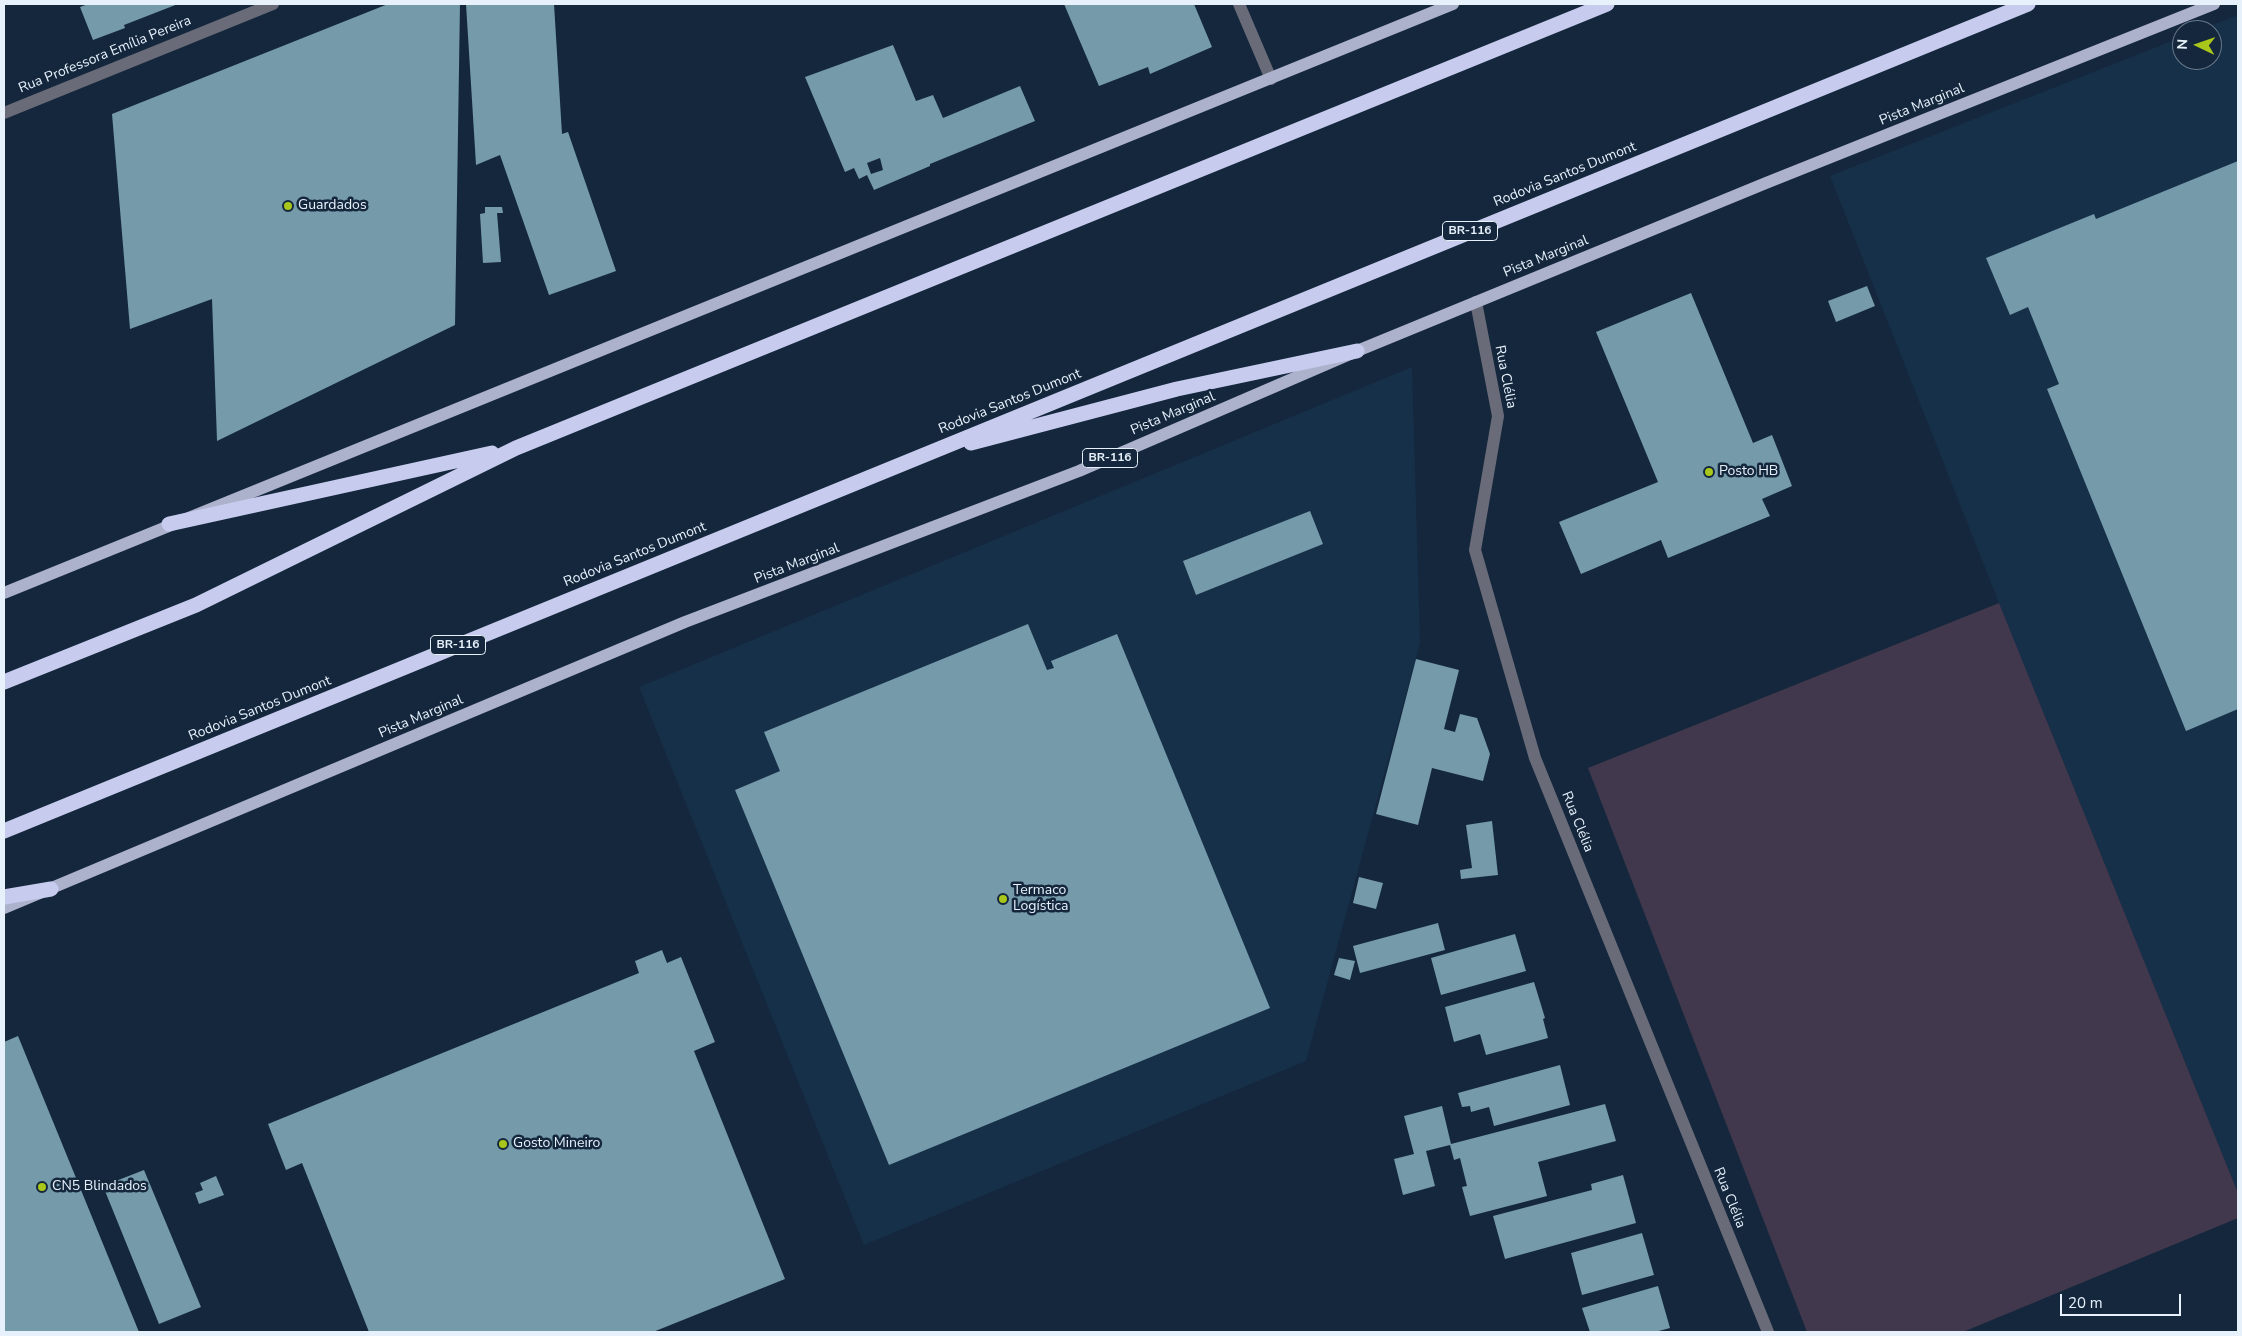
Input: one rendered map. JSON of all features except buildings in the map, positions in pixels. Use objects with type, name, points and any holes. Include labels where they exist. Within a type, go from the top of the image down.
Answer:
[{"type":"highway","points":[[4,682],[196,605],[516,448],[1607,4]]},
{"type":"highway","name":"Rodovia Santos Dumont","points":[[4,832],[2028,4]]},
{"type":"highway","points":[[912,459],[1177,389],[1357,350]]},
{"type":"highway","points":[[169,524],[516,448]]},
{"type":"highway","points":[[4,897],[50,889]]},
{"type":"main road","points":[[4,593],[169,524],[1453,4]]},
{"type":"main road","name":"Pista Marginal","points":[[4,908],[685,622],[1079,471],[1357,350],[1766,182],[2214,4]]},
{"type":"street","name":"Rua Professora Emília Pereira","points":[[4,112],[274,4]]},
{"type":"street","points":[[1239,4],[1271,79]]},
{"type":"street","name":"Rua Clélia","points":[[1476,302],[1498,416],[1476,550],[1536,758],[1768,1332]]},
{"type":"shaded area","points":[[2238,15],[2238,1193],[1999,603],[1830,176],[2172,41],[2172,70],[2222,70],[2222,21]]},
{"type":"shaded area","points":[[1412,367],[1420,643],[1306,1061],[864,1245],[639,687]]},
{"type":"shaded area","points":[[1999,603],[2238,1193],[2238,1218],[1963,1332],[1807,1332],[1588,768]]},
{"type":"place","name":"Guardados","points":[[288,206]]},
{"type":"place","name":"Posto HB","points":[[1709,472]]},
{"type":"place","name":"Termaco Logística","points":[[1003,899]]},
{"type":"place","name":"Gosto Mineiro","points":[[503,1144]]},
{"type":"place","name":"CN5 Blindados","points":[[42,1187]]}]
